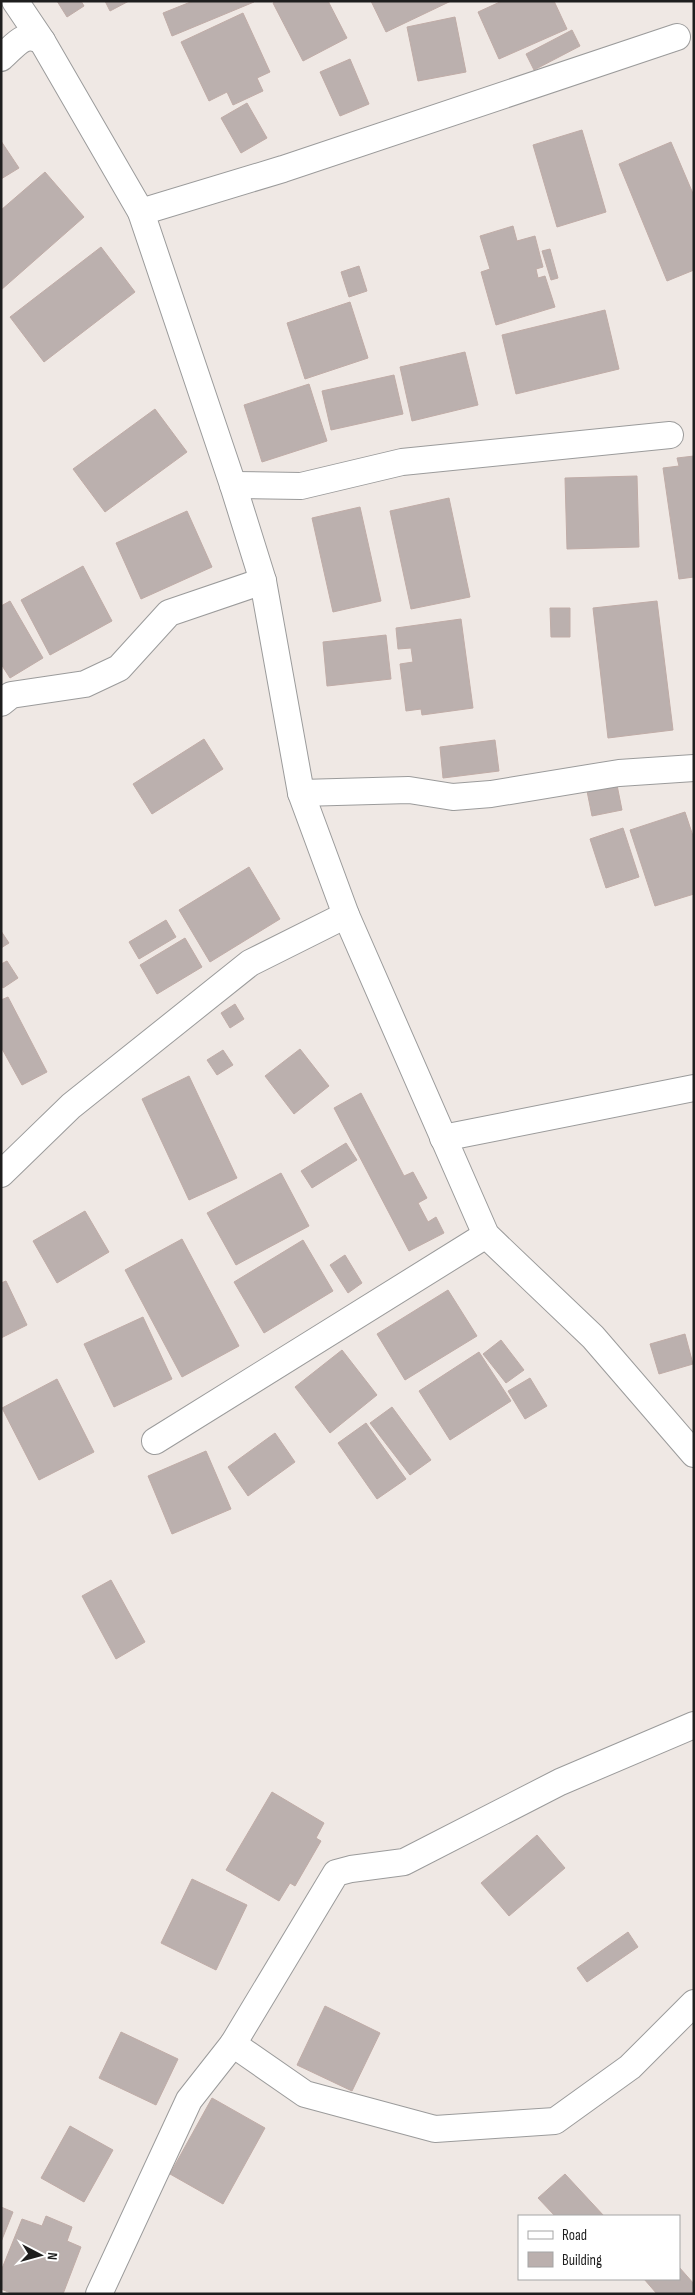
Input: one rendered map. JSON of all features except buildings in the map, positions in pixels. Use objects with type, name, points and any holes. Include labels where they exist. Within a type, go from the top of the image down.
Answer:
[{"type":"street","points":[[16,2],[42,41],[141,212],[233,485],[263,581],[301,793],[346,915],[486,1235],[593,1337],[694,1454]]},
{"type":"street","points":[[1,58],[26,37],[33,36],[42,41]]},
{"type":"street","points":[[141,212],[283,169],[677,37]]},
{"type":"street","points":[[233,485],[301,486],[402,462],[670,435]]},
{"type":"street","points":[[1,703],[11,695],[85,684],[119,668],[169,613],[263,581]]},
{"type":"street","points":[[301,793],[409,790],[453,797],[491,794],[619,773],[694,768]]},
{"type":"street","points":[[1,1174],[71,1106],[250,963],[346,915]]},
{"type":"street","points":[[443,1138],[694,1088]]},
{"type":"street","points":[[155,1441],[486,1235]]},
{"type":"street","points":[[99,2294],[189,2100],[233,2044],[336,1873],[351,1869],[404,1862],[560,1782],[694,1725]]},
{"type":"street","points":[[233,2044],[305,2094],[435,2129],[555,2121],[630,2068],[694,2003]]}]
